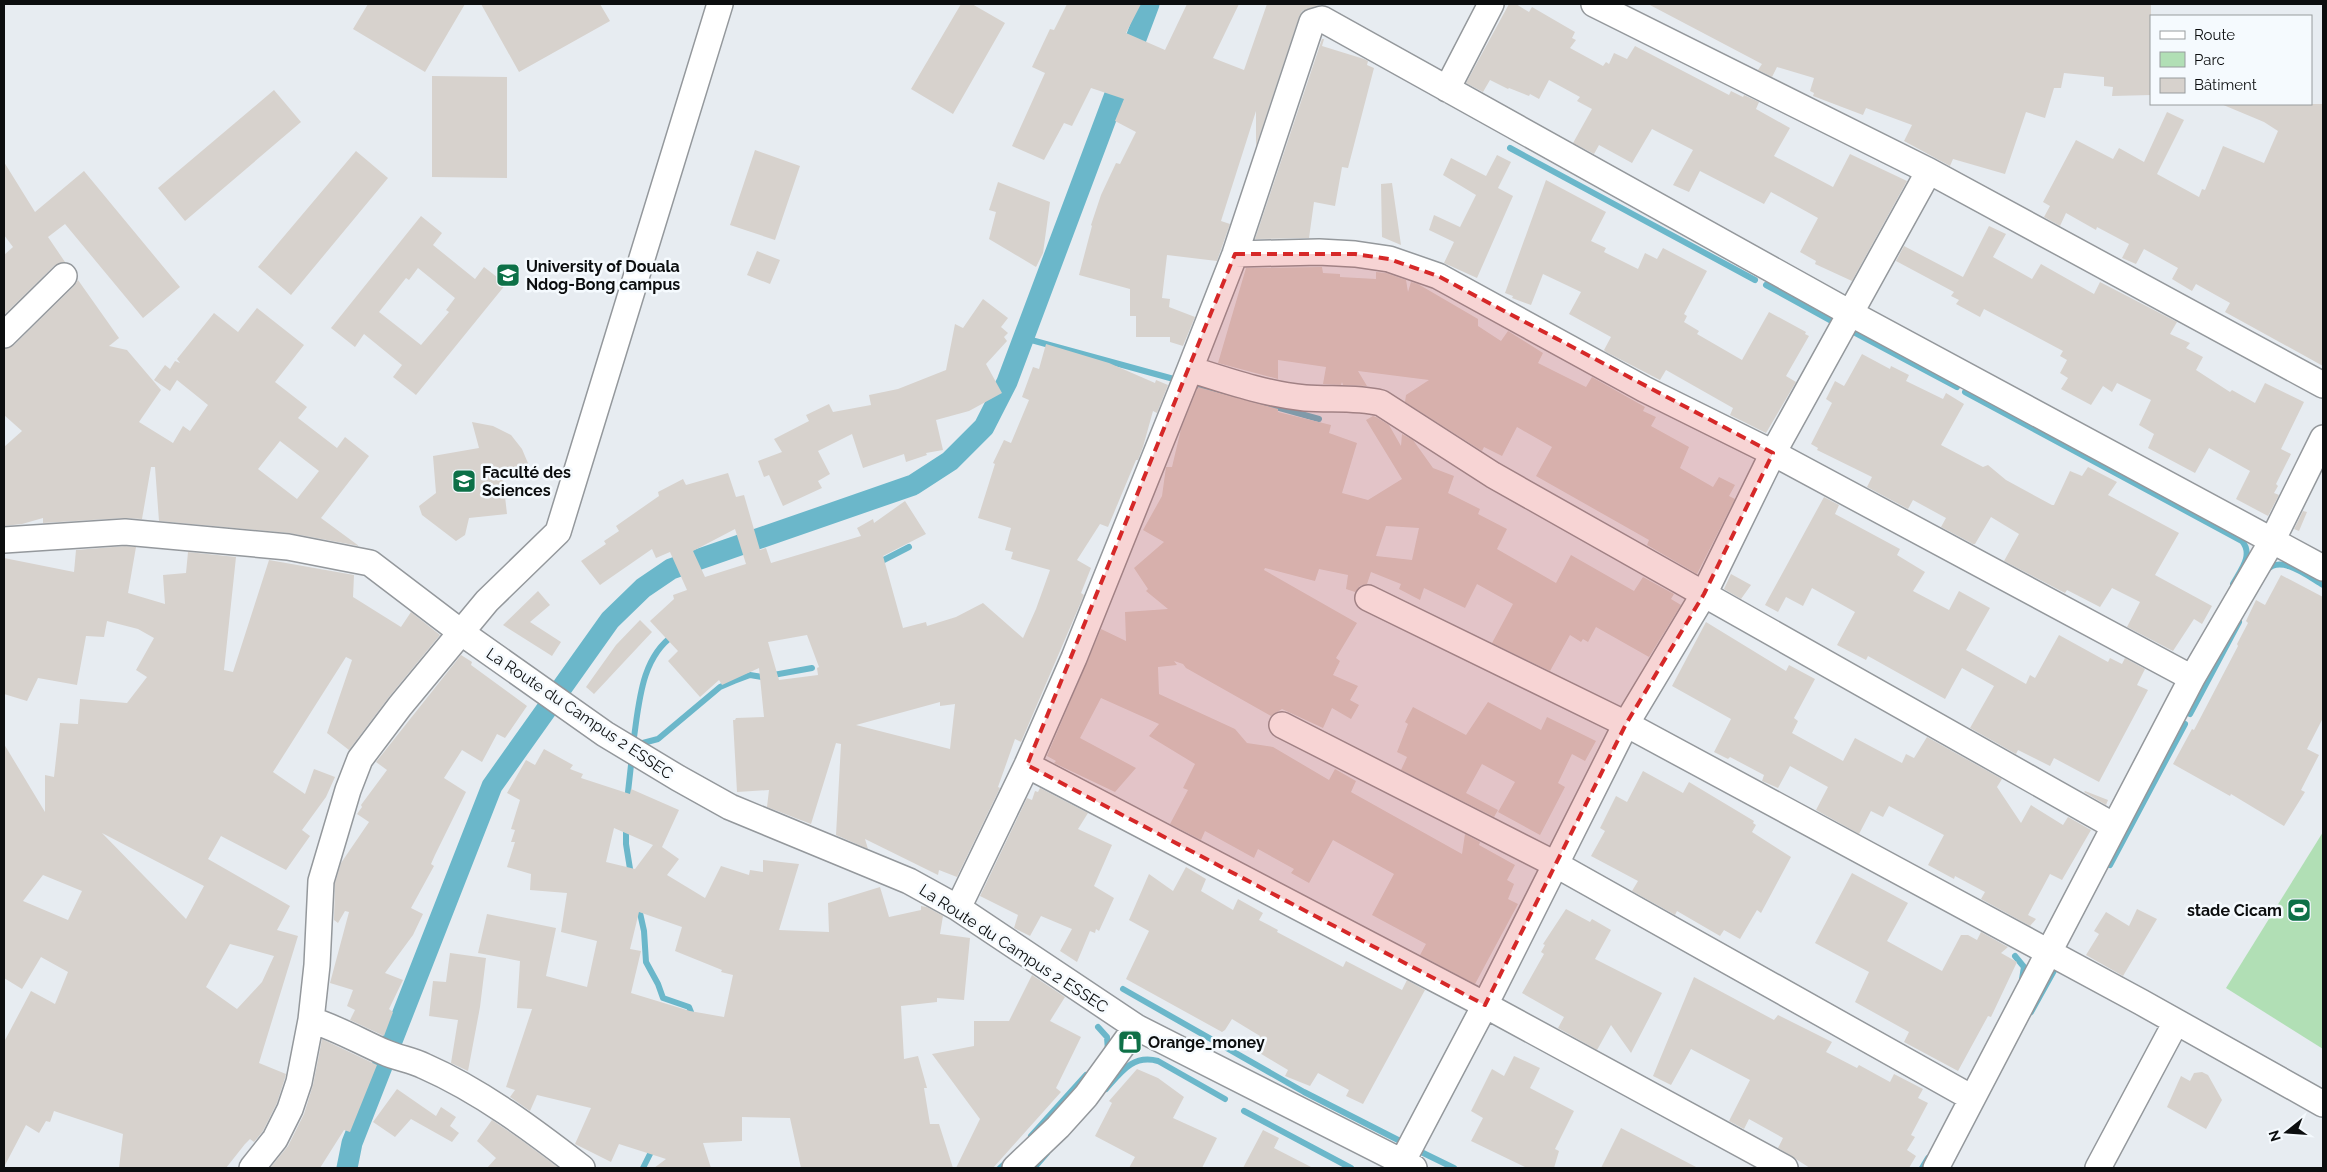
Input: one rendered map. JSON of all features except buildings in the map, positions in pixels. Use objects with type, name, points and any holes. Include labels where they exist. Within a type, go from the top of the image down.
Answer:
[{"type":"street","points":[[252,1168],[275,1139],[290,1109],[299,1082],[311,1020],[317,965],[321,881],[360,759],[400,706],[487,601],[558,532],[720,4]]},
{"type":"street","points":[[1447,89],[1491,4]]},
{"type":"street","points":[[1594,4],[1929,171],[2323,385]]},
{"type":"street","points":[[958,908],[1027,765],[1077,650],[1190,369],[1235,254],[1314,20],[1322,19],[1850,313],[2323,568]]},
{"type":"street","points":[[1405,1166],[1626,724],[1704,594],[1773,453],[1929,171]]},
{"type":"street","points":[[1235,254],[1318,252],[1355,254],[1390,259],[1438,276],[1644,388],[1773,453],[2192,678]]},
{"type":"street","points":[[4,335],[64,276]]},
{"type":"street","points":[[1190,369],[1260,391],[1306,398],[1370,400],[1381,403],[1493,475],[2114,826]]},
{"type":"street","points":[[1936,1168],[2192,678],[2272,541],[2323,438]]},
{"type":"street","name":"La Route du Campus 2 ESSEC","points":[[4,540],[125,532],[288,547],[370,563],[462,633],[605,734],[678,778],[730,807],[909,881],[958,908],[1136,1027],[1405,1166]]},
{"type":"street","points":[[1368,598],[1626,724],[2176,1022],[2323,1104]]},
{"type":"street","points":[[1282,725],[1555,864],[1972,1098]]},
{"type":"street","points":[[1027,765],[1485,1005],[1785,1168]]},
{"type":"street","points":[[311,1020],[337,1028],[388,1054],[424,1065],[459,1084],[514,1118],[582,1168]]},
{"type":"street","points":[[2098,1168],[2176,1022]]},
{"type":"street","points":[[1015,1168],[1058,1127],[1086,1096],[1136,1027]]},
{"type":"highlighted area","points":[[1235,254],[1355,254],[1389,259],[1438,276],[1773,453],[1704,594],[1626,724],[1485,1005],[1027,765]]},
{"type":"green space","name":"stade Cicam","points":[[2323,832],[2323,1049],[2226,988]]},
{"type":"waterway","points":[[347,1168],[352,1143],[492,786],[610,620],[643,588],[671,569],[913,485],[950,461],[984,427],[1007,382],[1149,4]]},
{"type":"waterway","points":[[1510,148],[1755,280]]},
{"type":"waterway","points":[[1766,285],[1839,325]]},
{"type":"waterway","points":[[1848,329],[1957,387]]},
{"type":"waterway","points":[[1024,338],[1181,381]]},
{"type":"waterway","points":[[1191,384],[1234,396]]},
{"type":"waterway","points":[[1965,392],[2242,541],[2247,552],[2245,563],[2233,584]]},
{"type":"waterway","points":[[1251,400],[1319,419]]},
{"type":"waterway","points":[[876,564],[909,547]]},
{"type":"waterway","points":[[2267,570],[2280,564],[2295,568],[2323,585]]},
{"type":"waterway","points":[[2190,714],[2239,622]]},
{"type":"waterway","points":[[633,744],[643,684],[648,670],[654,656],[674,635]]},
{"type":"waterway","points":[[639,744],[658,739],[720,687],[750,675],[762,677],[812,668]]},
{"type":"waterway","points":[[2110,865],[2185,724]]},
{"type":"waterway","points":[[627,801],[632,756]]},
{"type":"waterway","points":[[626,826],[626,844],[631,875]]},
{"type":"waterway","points":[[638,904],[644,931],[646,962],[663,998],[689,1007],[691,1012],[689,1017]]},
{"type":"waterway","points":[[2015,956],[2024,967],[2022,979]]},
{"type":"waterway","points":[[2031,1012],[2056,967]]},
{"type":"waterway","points":[[1123,989],[1304,1092],[1406,1144]]},
{"type":"waterway","points":[[1098,1027],[1107,1037],[1108,1051]]},
{"type":"waterway","points":[[1106,1089],[1128,1066],[1135,1062],[1149,1059],[1158,1061],[1225,1099]]},
{"type":"waterway","points":[[1031,1136],[1086,1075]]},
{"type":"waterway","points":[[1244,1111],[1351,1168]]},
{"type":"waterway","points":[[643,1168],[653,1148]]},
{"type":"waterway","points":[[1415,1149],[1454,1168]]},
{"type":"waterway","points":[[1034,1168],[1047,1153]]},
{"type":"waterway","points":[[1922,1168],[1928,1158]]},
{"type":"waterway","points":[[1000,1168],[1009,1160]]},
{"type":"place","name":"University of Douala Ndog-Bong campus","points":[[508,275]]},
{"type":"place","name":"Faculté des Sciences","points":[[464,481]]},
{"type":"place","name":"stade Cicam","points":[[2299,910]]},
{"type":"place","name":"Orange_money","points":[[1130,1042]]}]
